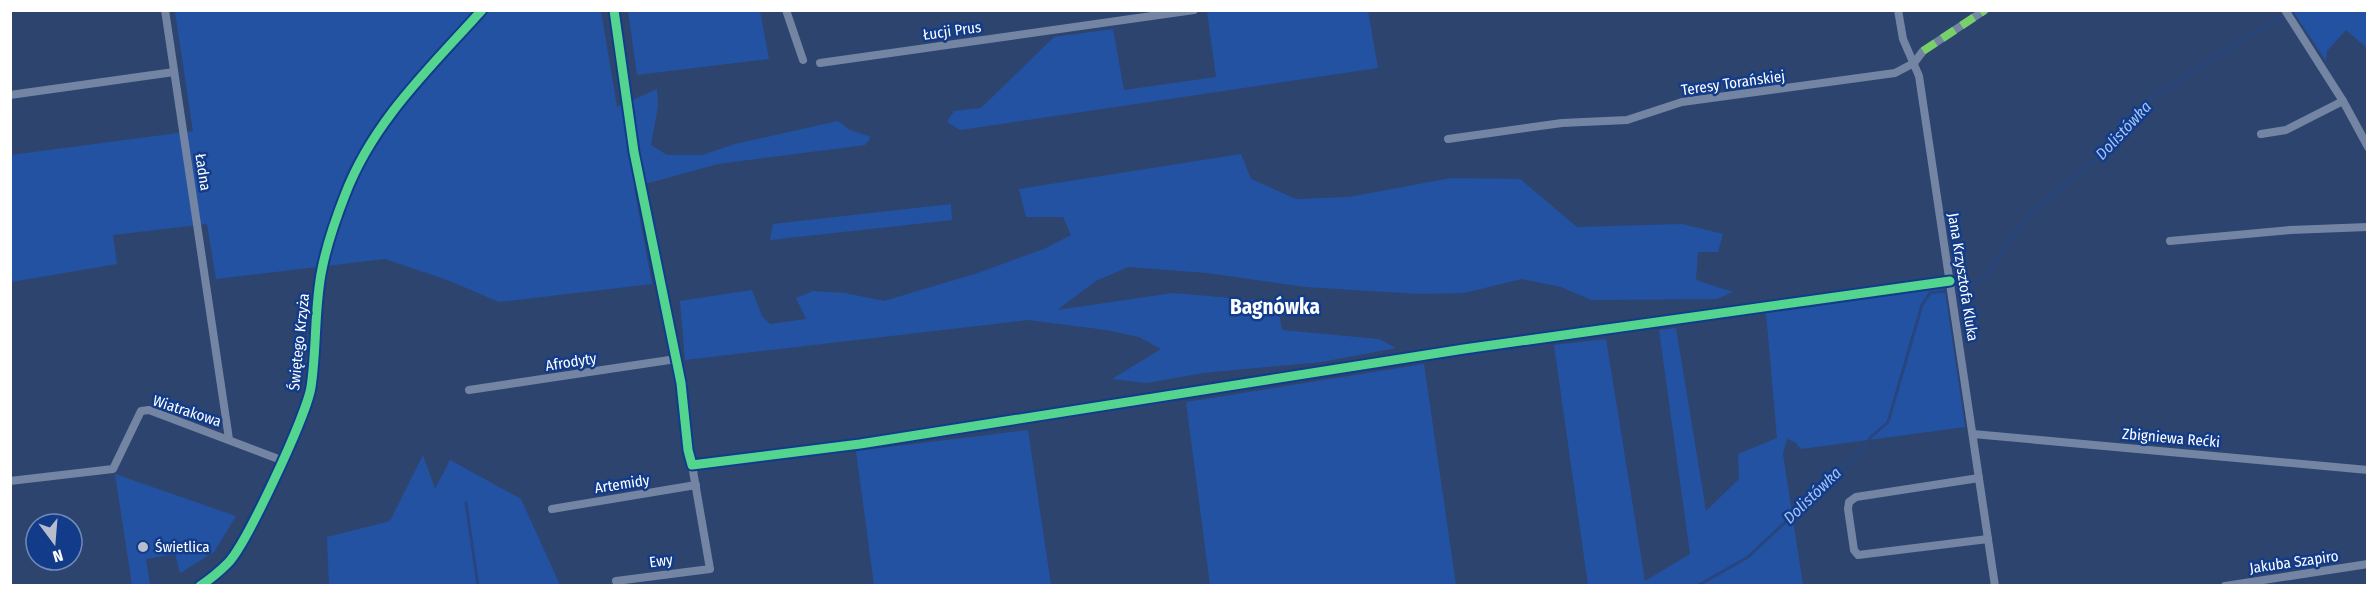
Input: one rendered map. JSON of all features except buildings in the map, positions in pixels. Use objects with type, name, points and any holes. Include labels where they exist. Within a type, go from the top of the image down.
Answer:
[{"type":"street","name":"Ładna","points":[[165,10],[230,439]]},
{"type":"street","name":"Świętego Krzyża","points":[[202,585],[229,562],[242,542],[300,422],[311,389],[322,270],[344,196],[360,159],[382,123],[483,10]]},
{"type":"street","points":[[614,10],[634,152],[676,359],[696,485]]},
{"type":"street","points":[[786,10],[803,60]]},
{"type":"street","name":"Łucji Prus","points":[[820,63],[1194,10]]},
{"type":"street","name":"Jana Krzysztofa Kluka","points":[[1898,10],[1903,39],[1919,76],[1995,585]]},
{"type":"street","points":[[1914,63],[1923,51],[1985,10]]},
{"type":"street","points":[[2285,10],[2365,135],[2367,147]]},
{"type":"street","name":"Teresy Torańskiej","points":[[1448,139],[1562,123],[1627,120],[1682,102],[1895,74],[1914,63]]},
{"type":"street","points":[[10,95],[174,72]]},
{"type":"street","points":[[2261,134],[2286,130],[2306,122],[2343,101]]},
{"type":"street","points":[[2170,241],[2290,230],[2367,227]]},
{"type":"street","points":[[692,465],[860,444],[1464,349],[1950,281]]},
{"type":"street","name":"Afrodyty","points":[[469,390],[676,359]]},
{"type":"street","name":"Wiatrakowa","points":[[10,481],[113,469],[141,411],[149,410],[281,460]]},
{"type":"street","name":"Zbigniewa Rećki","points":[[1973,434],[2367,470]]},
{"type":"street","points":[[1979,478],[1857,497],[1849,502],[1848,509],[1854,550],[1858,555],[1988,539]]},
{"type":"street","name":"Artemidy","points":[[552,509],[696,485]]},
{"type":"street","name":"Ewy","points":[[616,581],[710,569],[696,485]]},
{"type":"street","name":"Jakuba Szapiro","points":[[2225,585],[2367,564]]},
{"type":"shaded area","points":[[188,10],[601,11],[617,107],[657,89],[658,106],[651,145],[667,155],[702,155],[735,144],[838,121],[850,130],[871,137],[865,145],[718,164],[634,187],[652,284],[499,302],[450,281],[385,259],[216,279],[207,224],[113,235],[117,264],[11,282],[11,155],[193,131],[175,12]]},
{"type":"shaded area","points":[[628,11],[760,11],[769,59],[637,75]]},
{"type":"shaded area","points":[[1207,11],[1368,11],[1378,68],[960,130],[947,122],[954,111],[981,108],[1054,37],[1113,29],[1124,90],[1216,77]]},
{"type":"shaded area","points":[[2293,11],[2367,11],[2367,48],[2346,30],[2327,51],[2326,61]]},
{"type":"shaded area","points":[[1241,154],[1251,179],[1296,199],[1349,197],[1451,178],[1520,179],[1577,227],[1682,224],[1723,234],[1718,252],[1698,252],[1696,280],[1733,292],[1717,299],[1591,300],[1561,287],[1522,279],[1464,293],[1418,294],[1305,287],[1207,273],[1128,267],[1096,281],[1057,310],[1173,293],[1277,302],[1282,330],[1379,339],[1396,348],[1322,362],[1203,373],[1147,383],[1112,379],[1161,349],[1139,337],[1106,330],[1028,320],[685,360],[680,301],[752,290],[762,316],[770,324],[806,319],[796,298],[813,291],[845,293],[884,301],[978,273],[1046,248],[1071,235],[1063,217],[1026,217],[1019,189]]},
{"type":"shaded area","points":[[951,204],[952,220],[770,240],[773,224]]},
{"type":"shaded area","points":[[1944,284],[1965,427],[1801,449],[1795,442],[1787,439],[1783,454],[1803,585],[1588,585],[1554,345],[1606,339],[1645,581],[1690,554],[1659,330],[1676,328],[1706,511],[1739,479],[1738,454],[1777,438],[1766,313]]},
{"type":"shaded area","points":[[1424,364],[1456,585],[1210,585],[1186,402]]},
{"type":"shaded area","points":[[1028,430],[1051,585],[874,585],[856,451]]},
{"type":"shaded area","points":[[423,455],[435,489],[450,460],[521,499],[560,585],[329,585],[327,537],[390,521]]},
{"type":"shaded area","points":[[115,474],[236,516],[214,552],[180,573],[175,554],[146,559],[150,585],[132,585]]},
{"type":"waterway","name":"Dolistówka","points":[[1956,288],[1974,284],[1983,279],[2028,215],[2106,152],[2147,101],[2285,15]]},
{"type":"waterway","name":"Dolistówka","points":[[1697,586],[1748,557],[1858,454],[1871,437],[1888,422],[1922,305],[1930,293],[1944,291]]},
{"type":"waterway","points":[[466,503],[478,586]]},
{"type":"marked path","points":[[1923,51],[1985,10]]},
{"type":"cycle path","points":[[200,586],[225,566],[237,551],[262,506],[299,423],[311,387],[319,283],[324,260],[338,213],[357,168],[371,143],[404,96],[482,10]]},
{"type":"cycle path","points":[[614,10],[634,152],[681,383],[688,450],[692,465],[860,444],[1464,349],[1950,281]]},
{"type":"place","name":"Świetlica","points":[[143,547]]},
{"type":"district","name":"Bagnówka","points":[[1275,307]]}]
